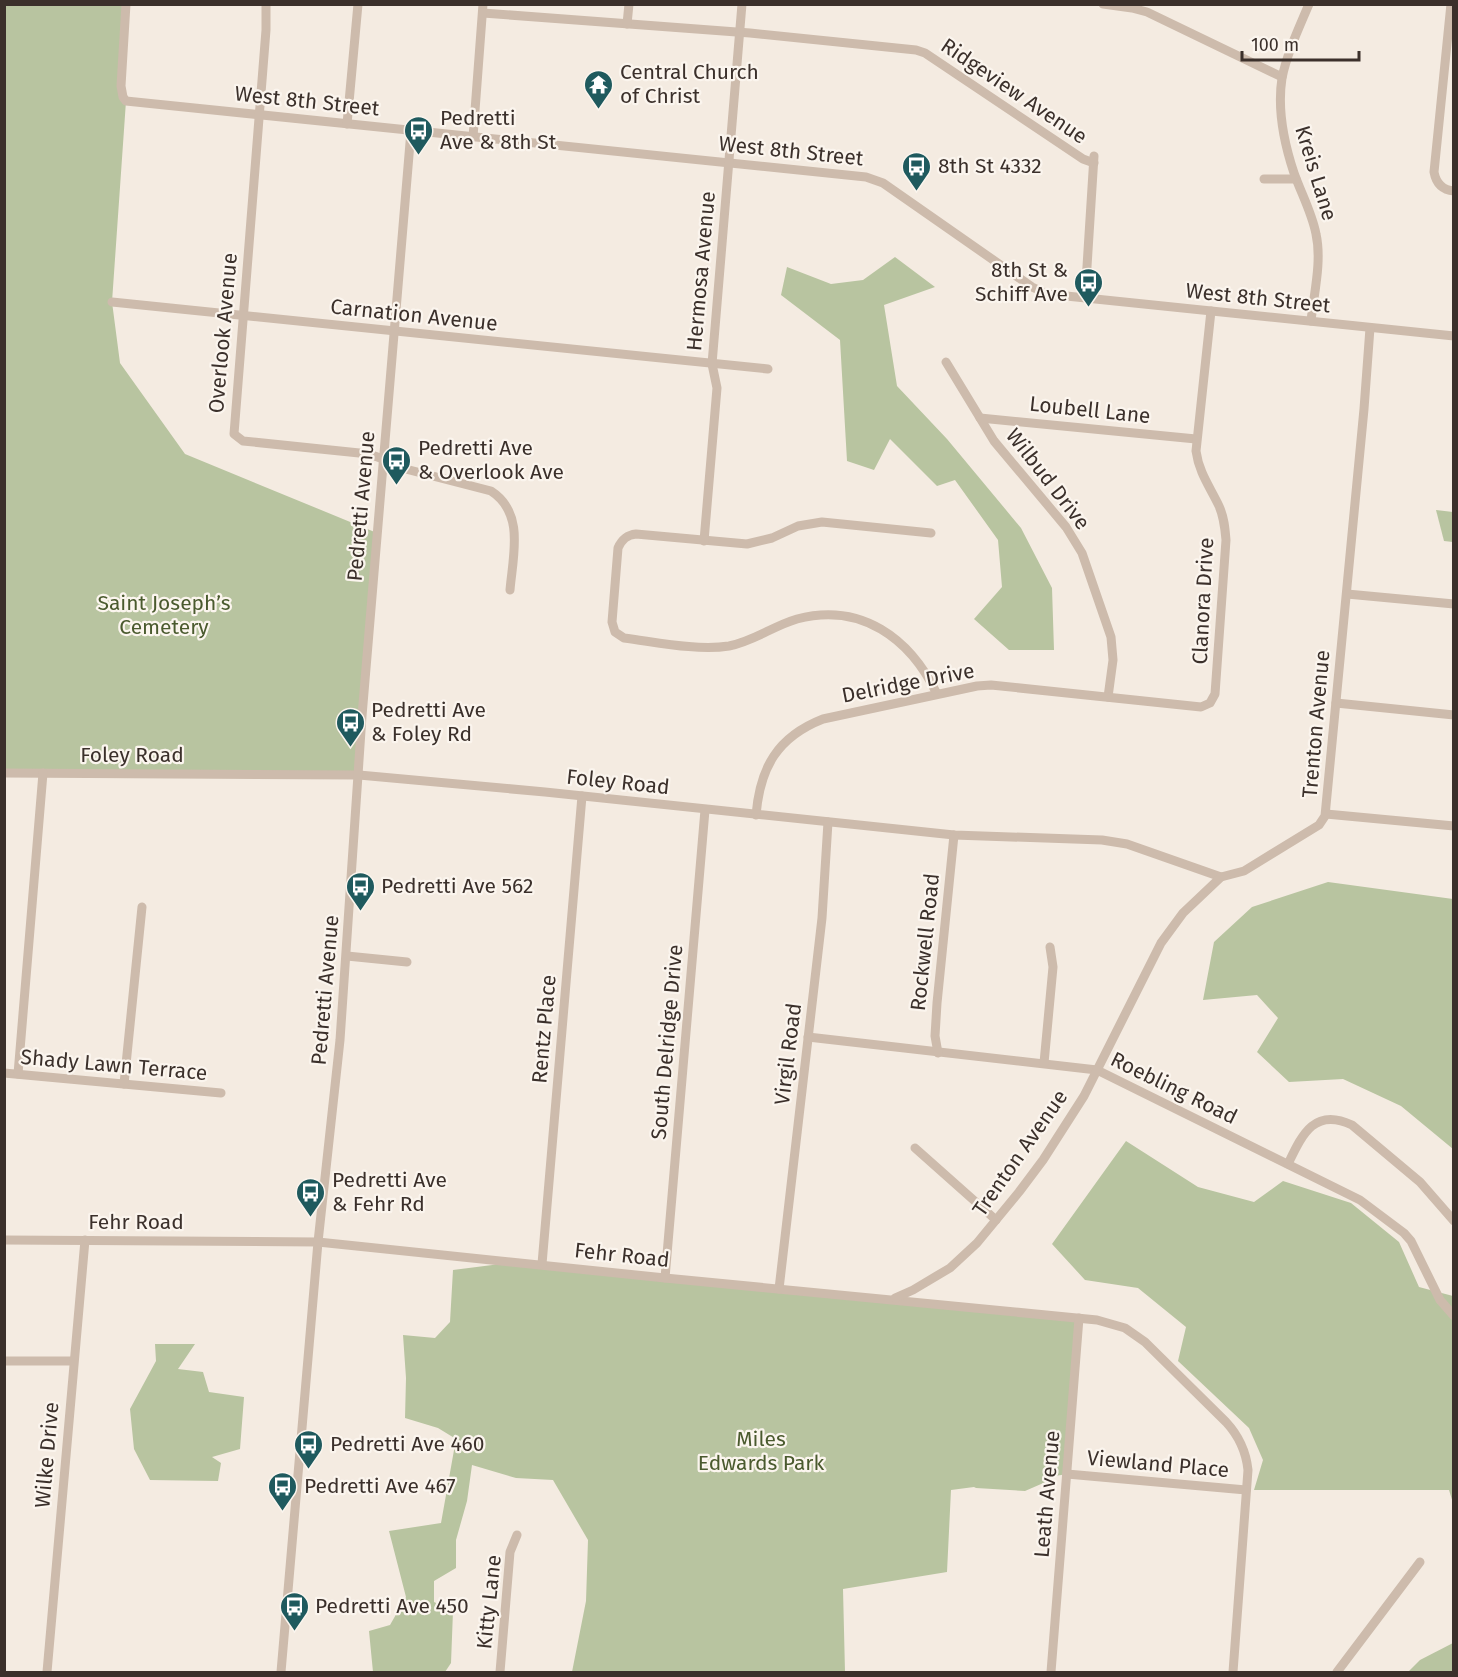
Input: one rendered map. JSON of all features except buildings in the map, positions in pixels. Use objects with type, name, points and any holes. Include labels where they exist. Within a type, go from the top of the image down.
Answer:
[{"type":"street","name":"West 8th Street","points":[[126,4],[120,86],[126,101],[875,179],[884,183],[1038,291],[1047,294],[1454,336]]},
{"type":"street","name":"Overlook Avenue","points":[[266,4],[260,114],[233,429],[236,437],[243,441],[369,454],[394,466],[484,488],[503,500],[511,513],[515,531],[510,590]]},
{"type":"street","points":[[347,124],[358,4]]},
{"type":"street","points":[[627,24],[629,4]]},
{"type":"street","name":"Hermosa Avenue","points":[[704,541],[717,388],[712,364],[742,4]]},
{"type":"street","points":[[1103,4],[1147,12],[1282,77]]},
{"type":"street","name":"Kreis Lane","points":[[1309,4],[1282,77],[1282,125],[1285,143],[1296,179],[1312,218],[1318,244],[1311,321]]},
{"type":"street","points":[[472,137],[483,9]]},
{"type":"street","name":"Ridgeview Avenue","points":[[483,9],[916,50],[925,53],[1083,159],[1094,160],[1085,297]]},
{"type":"street","points":[[1451,9],[1435,178],[1447,191],[1454,191]]},
{"type":"street","name":"Pedretti Avenue","points":[[281,1672],[318,1242],[347,956],[393,330],[411,131]]},
{"type":"street","points":[[1264,179],[1296,179]]},
{"type":"street","name":"Carnation Avenue","points":[[112,302],[768,369]]},
{"type":"street","name":"Clanora Drive","points":[[1196,706],[1206,706],[1214,699],[1215,694],[1226,540],[1220,507],[1200,469],[1196,439],[1211,311]]},
{"type":"street","name":"Trenton Avenue","points":[[893,1299],[950,1268],[977,1243],[1043,1160],[1097,1070],[1161,943],[1183,914],[1221,877],[1239,873],[1263,860],[1319,825],[1326,814],[1370,328]]},
{"type":"street","name":"Wilbud Drive","points":[[946,362],[994,441],[1066,527],[1082,553],[1111,637],[1113,660],[1108,697]]},
{"type":"street","name":"Loubell Lane","points":[[980,418],[1196,439]]},
{"type":"street","points":[[931,533],[822,522],[798,526],[758,542],[736,544],[630,535],[620,542],[618,548],[612,622],[615,632],[624,638],[698,646],[727,646],[757,637],[796,619],[822,615],[852,618],[879,627],[900,642],[922,667],[937,694]]},
{"type":"street","points":[[1347,594],[1454,604]]},
{"type":"street","name":"Delridge Drive","points":[[756,815],[759,790],[767,766],[782,744],[802,728],[823,719],[977,686],[1196,706]]},
{"type":"street","points":[[1336,703],[1454,715]]},
{"type":"street","name":"Foley Road","points":[[4,773],[359,775],[954,835],[1102,840],[1127,844],[1221,877]]},
{"type":"street","points":[[18,1074],[43,773]]},
{"type":"street","name":"Rentz Place","points":[[542,1264],[582,796]]},
{"type":"street","name":"South Delridge Drive","points":[[665,1278],[705,810]]},
{"type":"street","points":[[1326,814],[1454,826]]},
{"type":"street","name":"Virgil Road","points":[[780,1289],[822,918],[828,822]]},
{"type":"street","name":"Rockwell Road","points":[[938,1053],[935,1036],[937,1004],[954,835]]},
{"type":"street","points":[[124,1084],[142,907]]},
{"type":"street","points":[[1044,1063],[1053,966],[1050,947]]},
{"type":"street","points":[[347,956],[407,962]]},
{"type":"street","name":"Roebling Road","points":[[808,1037],[1097,1070],[1360,1200],[1404,1233],[1418,1251],[1444,1306],[1454,1316]]},
{"type":"street","name":"Shady Lawn Terrace","points":[[4,1073],[221,1093]]},
{"type":"street","points":[[1288,1164],[1302,1135],[1312,1125],[1325,1119],[1343,1120],[1420,1182],[1454,1221]]},
{"type":"street","points":[[915,1148],[996,1220]]},
{"type":"street","name":"Fehr Road","points":[[4,1240],[318,1242],[1079,1318],[1097,1320],[1125,1328],[1144,1342],[1233,1430],[1244,1449],[1248,1470],[1233,1672]]},
{"type":"street","name":"Wilke Drive","points":[[47,1672],[85,1240]]},
{"type":"street","name":"Leath Avenue","points":[[1050,1672],[1079,1318]]},
{"type":"street","points":[[4,1361],[74,1361]]},
{"type":"street","name":"Viewland Place","points":[[1067,1474],[1246,1490]]},
{"type":"street","name":"Kitty Lane","points":[[500,1672],[510,1552],[518,1535]]},
{"type":"street","points":[[1337,1672],[1420,1562]]},
{"type":"green space","name":"Saint Joseph’s Cemetery","points":[[5,5],[126,5],[121,86],[126,101],[112,302],[120,363],[185,454],[377,533],[359,775],[5,773]]},
{"type":"green space","points":[[895,257],[935,287],[884,305],[897,386],[947,439],[1021,528],[1052,588],[1054,650],[1009,650],[974,619],[1002,587],[998,540],[955,480],[937,486],[890,439],[874,470],[847,461],[840,340],[781,295],[787,267],[831,284],[863,280]]},
{"type":"green space","points":[[1436,510],[1453,512],[1453,542],[1444,541]]},
{"type":"green space","points":[[1328,882],[1453,899],[1453,1149],[1401,1106],[1343,1079],[1289,1082],[1257,1052],[1278,1018],[1257,995],[1203,1000],[1214,942],[1252,907]]},
{"type":"green space","points":[[1126,1141],[1198,1187],[1254,1202],[1283,1181],[1351,1203],[1399,1242],[1419,1287],[1453,1296],[1453,1503],[1449,1490],[1254,1490],[1263,1460],[1249,1428],[1178,1361],[1186,1327],[1138,1288],[1085,1280],[1052,1244]]},
{"type":"green space","name":"Miles Edwards Park","points":[[515,1262],[1079,1318],[1067,1474],[1049,1477],[1048,1481],[1025,1491],[974,1487],[951,1490],[947,1572],[843,1589],[845,1672],[572,1672],[586,1601],[588,1540],[553,1480],[516,1478],[472,1465],[467,1501],[456,1540],[456,1568],[434,1581],[434,1602],[453,1611],[451,1663],[445,1672],[373,1672],[369,1631],[390,1625],[406,1597],[389,1531],[441,1523],[456,1439],[438,1428],[405,1418],[406,1378],[403,1335],[435,1338],[450,1322],[453,1270]]},
{"type":"green space","points":[[155,1344],[195,1344],[178,1369],[203,1372],[209,1392],[244,1397],[240,1449],[212,1457],[221,1463],[218,1481],[150,1480],[134,1449],[130,1409],[156,1361]]},
{"type":"green space","points":[[1453,1643],[1453,1672],[1408,1672],[1420,1660]]},
{"type":"place","name":"Central Church of Christ","points":[[599,110]]},
{"type":"place","name":"Pedretti Ave & 8th St","points":[[419,156]]},
{"type":"place","name":"8th St 4332","points":[[917,192]]},
{"type":"place","name":"8th St & Schiff Ave","points":[[1089,308]]},
{"type":"place","name":"Pedretti Ave & Overlook Ave","points":[[397,486]]},
{"type":"place","name":"Pedretti Ave & Foley Rd","points":[[350,748]]},
{"type":"place","name":"Pedretti Ave 562","points":[[360,912]]},
{"type":"place","name":"Pedretti Ave & Fehr Rd","points":[[311,1218]]},
{"type":"place","name":"Pedretti Ave 460","points":[[309,1470]]},
{"type":"place","name":"Pedretti Ave 467","points":[[283,1512]]},
{"type":"place","name":"Pedretti Ave 450","points":[[294,1632]]}]
